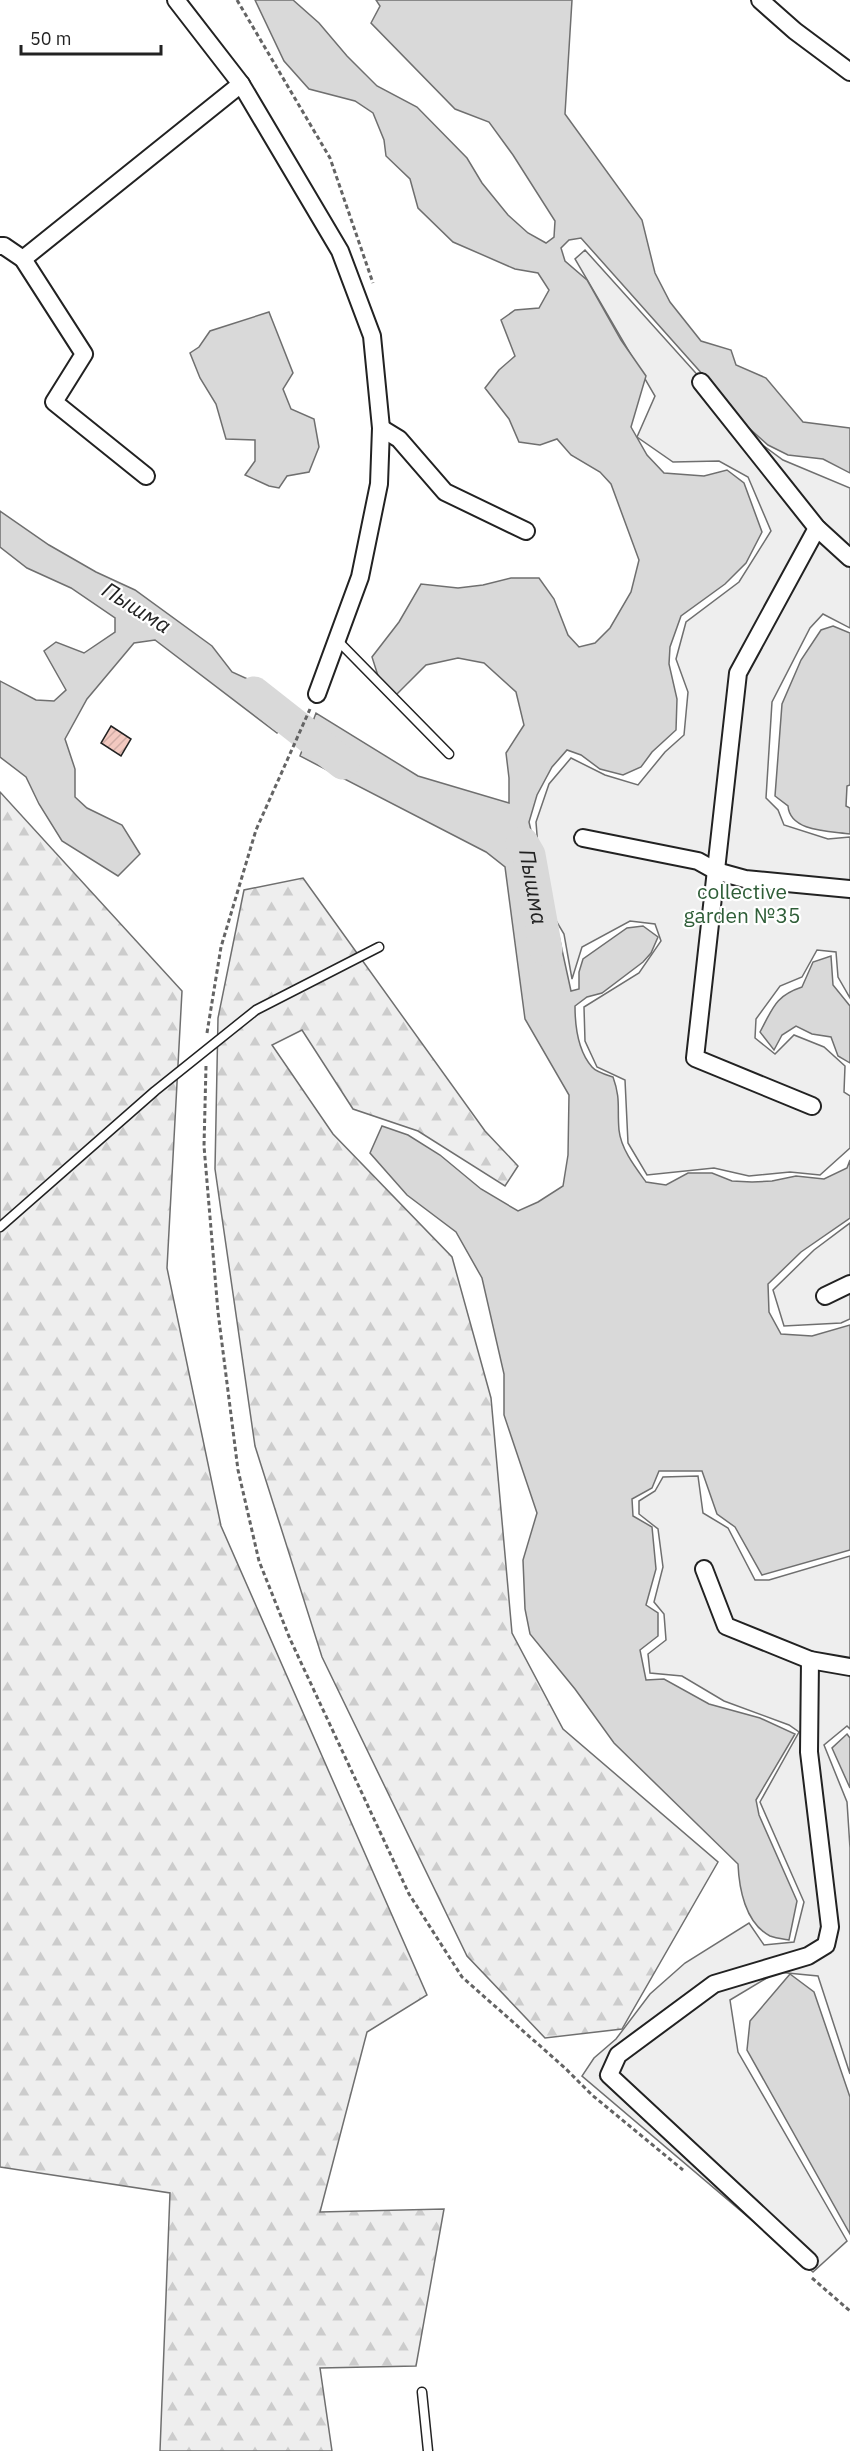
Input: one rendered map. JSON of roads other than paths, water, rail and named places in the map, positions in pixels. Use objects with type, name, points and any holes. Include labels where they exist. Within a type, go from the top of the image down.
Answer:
[{"type":"street","points":[[176,0],[241,84],[340,251],[372,336],[381,428],[379,484],[363,565],[338,641],[317,694]]},
{"type":"street","points":[[760,0],[795,31],[850,72]]},
{"type":"street","points":[[22,259],[241,84]]},
{"type":"street","points":[[0,246],[4,246],[22,259],[84,354],[54,402],[147,476]]},
{"type":"street","points":[[701,382],[817,528],[850,558]]},
{"type":"street","points":[[381,428],[399,439],[445,492],[526,531]]},
{"type":"street","points":[[812,1106],[695,1058],[738,673],[817,528]]},
{"type":"street","points":[[583,838],[698,861],[716,870],[745,879],[850,889]]},
{"type":"street","points":[[825,1296],[850,1284]]},
{"type":"street","points":[[704,1569],[726,1626],[810,1660],[850,1667]]},
{"type":"street","points":[[807,2267],[609,2075],[618,2055],[714,1984],[808,1956],[826,1945],[830,1927],[809,1752],[810,1660]]},
{"type":"lane","points":[[338,641],[449,753]]},
{"type":"lane","points":[[0,1227],[155,1091],[256,1010],[379,947]]},
{"type":"lane","points":[[422,2392],[428,2451]]},
{"type":"water","points":[[255,0],[293,0],[319,23],[377,86],[417,107],[467,158],[482,183],[508,215],[528,233],[546,243],[554,237],[555,221],[489,122],[455,109],[371,23],[380,6],[376,0],[572,0],[565,114],[642,220],[655,273],[670,302],[701,341],[731,350],[736,365],[766,378],[803,422],[850,428],[850,473],[823,459],[788,455],[768,445],[715,398],[704,376],[581,238],[569,240],[561,248],[565,261],[587,280],[621,340],[646,376],[631,427],[647,455],[664,473],[704,476],[727,470],[744,483],[762,532],[746,563],[725,584],[681,616],[670,647],[669,664],[677,699],[676,730],[652,752],[641,767],[623,775],[600,769],[581,755],[567,750],[552,767],[537,795],[529,822],[534,843],[535,903],[559,936],[571,991],[579,989],[579,972],[583,959],[627,928],[643,926],[658,937],[651,953],[643,962],[602,993],[587,997],[575,1006],[580,1046],[587,1061],[594,1069],[613,1077],[618,1098],[620,1137],[629,1158],[646,1182],[666,1185],[688,1173],[712,1173],[732,1181],[752,1182],[796,1176],[824,1179],[847,1168],[850,1160],[850,1218],[801,1252],[768,1284],[769,1312],[781,1334],[812,1336],[850,1325],[850,1550],[762,1575],[735,1527],[717,1514],[702,1471],[659,1471],[652,1488],[632,1499],[633,1516],[652,1527],[656,1569],[646,1605],[658,1613],[658,1636],[640,1650],[646,1680],[664,1679],[709,1704],[760,1718],[795,1734],[756,1800],[759,1815],[797,1901],[789,1940],[770,1936],[755,1923],[742,1894],[738,1864],[614,1743],[575,1689],[530,1634],[525,1609],[523,1560],[537,1513],[504,1415],[504,1374],[482,1278],[456,1232],[407,1195],[370,1153],[382,1126],[408,1135],[440,1155],[481,1189],[518,1211],[538,1202],[563,1186],[568,1155],[569,1095],[525,1019],[505,867],[486,852],[300,756],[316,713],[418,776],[509,803],[506,753],[524,725],[516,692],[484,663],[458,658],[426,665],[395,696],[379,679],[372,657],[399,622],[421,584],[458,588],[511,578],[539,578],[554,599],[568,635],[579,647],[595,643],[610,628],[631,592],[639,560],[611,484],[600,472],[571,455],[557,439],[540,445],[519,442],[509,419],[485,388],[499,370],[515,356],[501,320],[515,310],[539,308],[549,290],[538,273],[515,269],[453,242],[418,208],[410,179],[386,156],[384,140],[373,113],[355,101],[309,89],[284,61]]},
{"type":"water","points":[[269,312],[293,373],[283,389],[291,409],[314,419],[319,447],[309,472],[287,476],[279,488],[245,475],[255,461],[255,440],[226,439],[216,404],[200,378],[190,353],[199,347],[210,331]]},
{"type":"water","points":[[0,511],[49,545],[96,572],[135,590],[212,646],[232,672],[263,686],[297,711],[277,733],[155,640],[134,643],[87,699],[65,739],[75,769],[75,797],[87,808],[122,825],[140,854],[118,876],[62,841],[39,804],[26,777],[0,757],[0,681],[36,700],[54,701],[66,690],[44,651],[56,642],[84,653],[115,632],[115,618],[71,588],[27,568],[0,547]]},
{"type":"water","points":[[833,626],[850,633],[850,785],[847,786],[846,806],[850,808],[850,834],[822,831],[803,825],[790,815],[788,806],[775,796],[782,704],[801,660],[821,630]]},
{"type":"water","points":[[831,956],[833,985],[850,1006],[850,1063],[838,1056],[831,1037],[812,1034],[796,1026],[782,1035],[774,1050],[760,1032],[772,1010],[786,994],[802,987],[813,962]]},
{"type":"water","points":[[847,1734],[850,1738],[850,1788],[832,1748]]},
{"type":"water","points":[[790,1974],[814,1992],[850,2097],[850,2234],[747,2050],[750,2021]]},
{"type":"waterway","name":"Пышма","points":[[254,693],[343,763]]},
{"type":"waterway","name":"Пышма","points":[[522,843],[529,855],[546,950]]},
{"type":"park label","name":"collective garden №35","points":[[742,903]]}]
